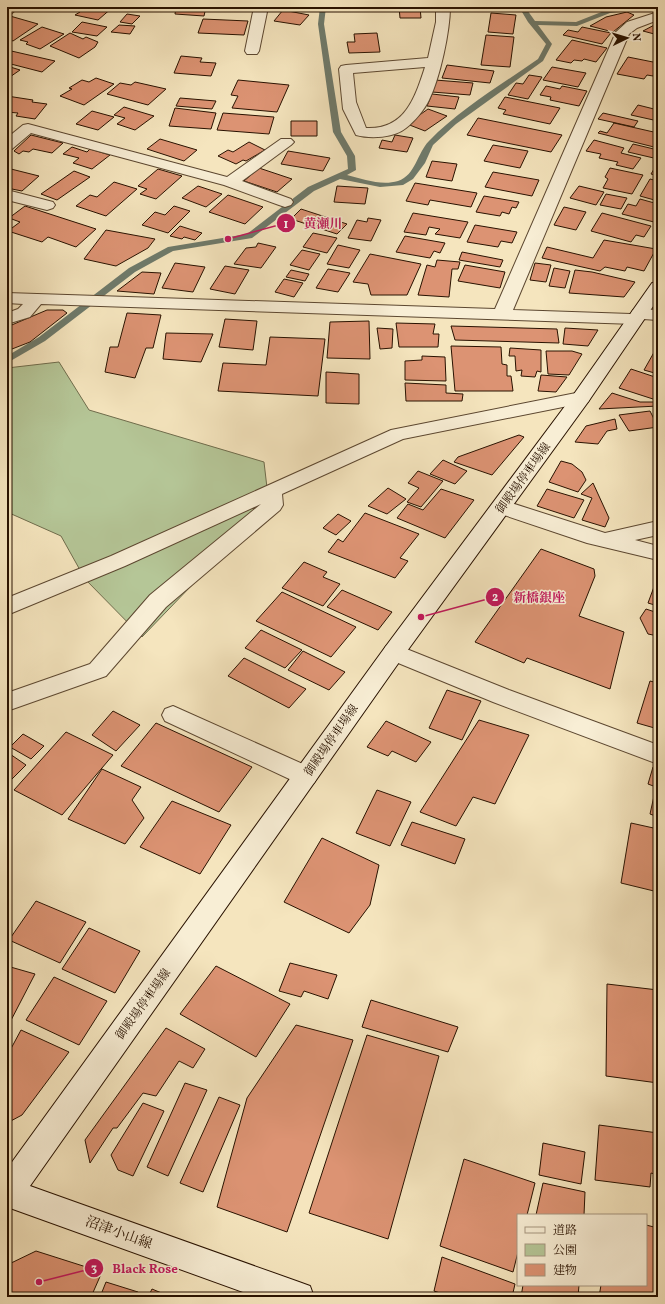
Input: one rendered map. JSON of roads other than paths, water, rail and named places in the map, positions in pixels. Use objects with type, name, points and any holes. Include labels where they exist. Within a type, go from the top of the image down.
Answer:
[{"type":"street","points":[[7,10],[12,7]]},
{"type":"street","points":[[252,51],[261,7]]},
{"type":"street","points":[[434,62],[346,69],[347,98],[352,116],[361,132],[381,133],[400,126],[422,100],[434,62],[443,22],[443,7]]},
{"type":"street","points":[[502,314],[623,32],[632,25],[658,16]]},
{"type":"street","points":[[7,146],[28,128],[230,182],[285,202]]},
{"type":"street","points":[[230,182],[286,142]]},
{"type":"street","points":[[7,195],[47,205]]},
{"type":"street","name":"御殿場停車場線","points":[[7,1193],[394,652],[581,398],[644,316],[658,287]]},
{"type":"street","points":[[7,298],[502,314],[644,316]]},
{"type":"street","points":[[7,319],[24,313],[36,299]]},
{"type":"street","points":[[7,607],[118,561],[398,434],[581,398]]},
{"type":"street","points":[[7,702],[98,670],[158,601],[273,505],[272,491]]},
{"type":"street","points":[[502,507],[604,540],[658,553]]},
{"type":"street","points":[[604,540],[658,528]]},
{"type":"street","points":[[394,652],[501,696],[658,755]]},
{"type":"street","points":[[173,715],[306,776]]},
{"type":"street","name":"沼津小山線","points":[[7,1193],[290,1296]]},
{"type":"waterway","points":[[323,7],[321,24],[337,132],[351,156],[352,170],[339,176]]},
{"type":"waterway","points":[[522,7],[530,21],[533,23]]},
{"type":"waterway","points":[[533,23],[577,24],[609,11],[645,7]]},
{"type":"waterway","points":[[339,176],[380,185],[400,183],[410,177],[421,163],[430,144],[453,122],[541,60],[549,44],[533,23]]},
{"type":"waterway","points":[[7,360],[42,339],[132,270],[171,249],[249,236],[311,189],[339,176]]},
{"type":"place","name":"黄瀬川","points":[[228,239]]},
{"type":"place","name":"新橋銀座","points":[[421,617]]},
{"type":"place","name":"Black Rose","points":[[39,1282]]}]
